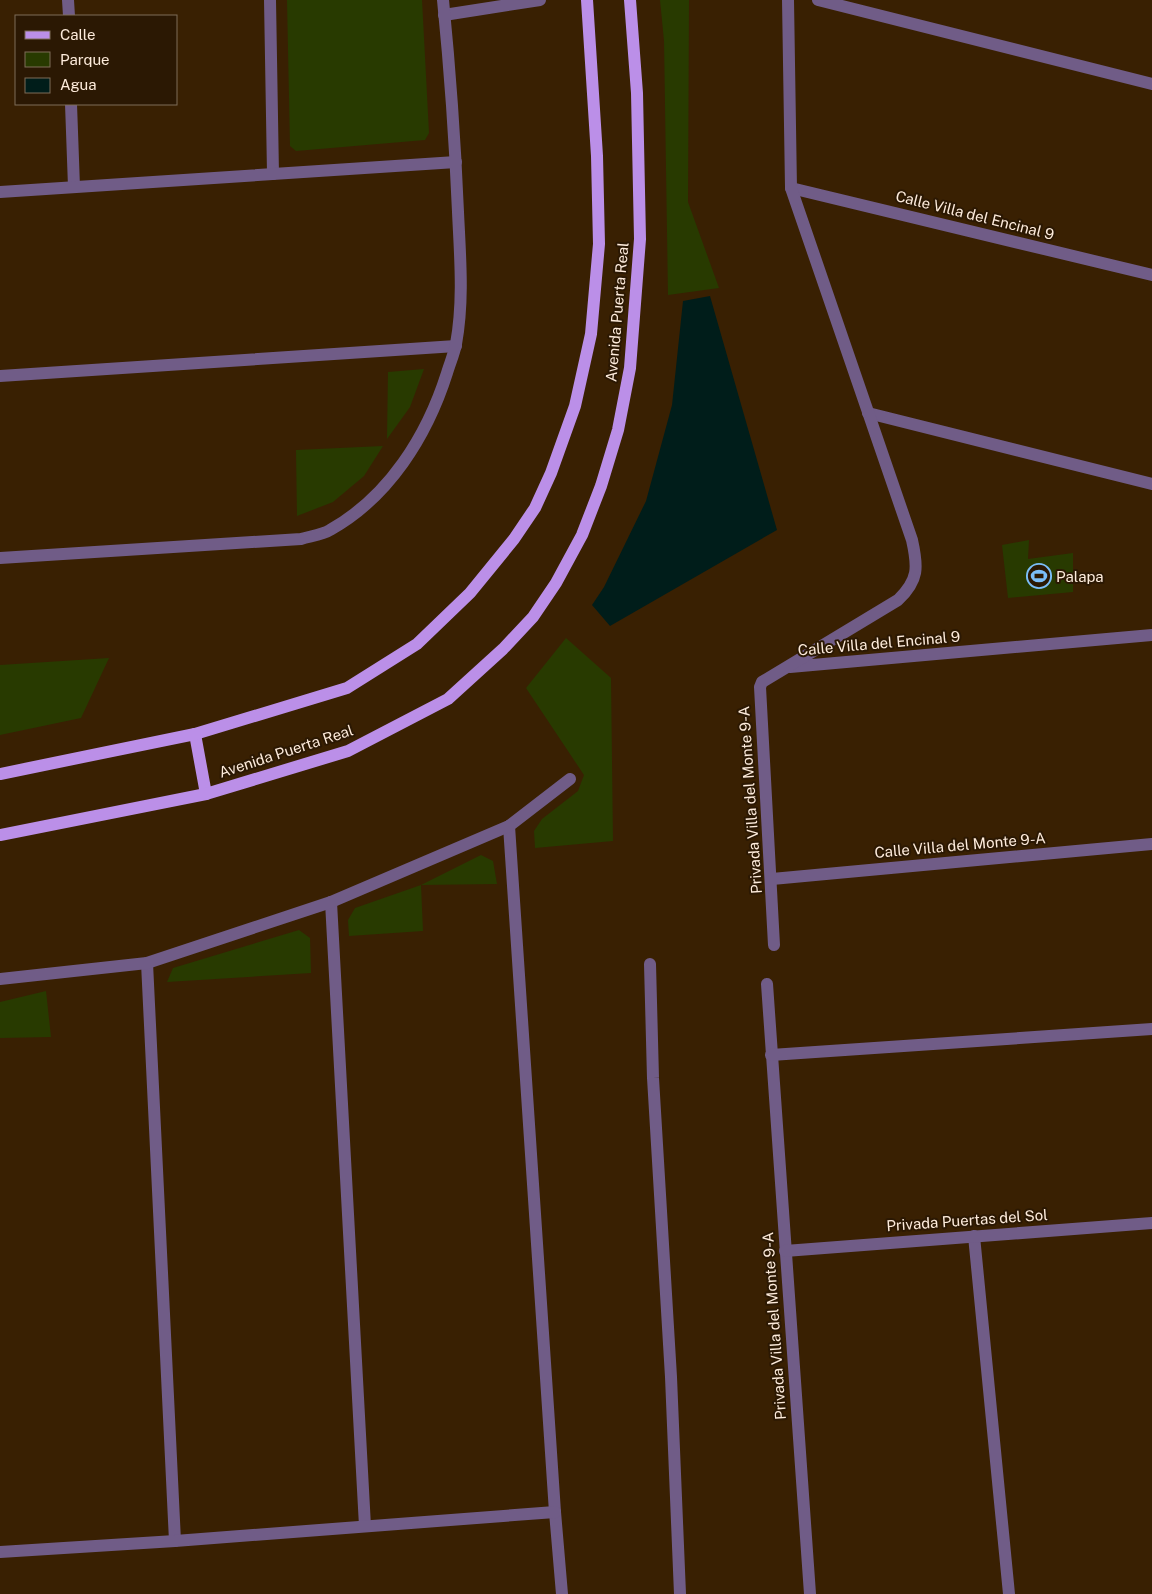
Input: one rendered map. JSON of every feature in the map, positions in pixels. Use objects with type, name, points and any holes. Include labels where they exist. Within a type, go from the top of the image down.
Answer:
[{"type":"main road","name":"Avenida Puerta Real","points":[[0,774],[195,734],[347,688],[417,644],[470,593],[514,539],[536,508],[551,473],[575,406],[591,334],[599,244],[597,156],[587,0]]},
{"type":"main road","name":"Avenida Puerta Real","points":[[0,835],[206,794],[348,752],[448,699],[503,649],[532,617],[556,583],[582,535],[601,486],[618,430],[630,368],[640,239],[637,93],[630,0]]},
{"type":"main road","points":[[195,734],[206,794]]},
{"type":"street","points":[[68,0],[68,15]]},
{"type":"street","points":[[270,0],[272,174]]},
{"type":"street","points":[[0,558],[301,539],[328,531],[353,515],[382,490],[408,457],[438,403],[456,346],[461,312],[456,162],[443,0]]},
{"type":"street","points":[[444,15],[540,0]]},
{"type":"street","name":"Calle Villa del Encinal 9","points":[[787,667],[898,600],[907,592],[914,581],[917,561],[912,540],[791,188],[788,0]]},
{"type":"street","points":[[818,0],[1152,84]]},
{"type":"street","points":[[71,105],[74,187]]},
{"type":"street","points":[[0,192],[456,162]]},
{"type":"street","name":"Calle Villa del Encinal 9","points":[[791,188],[1152,275]]},
{"type":"street","points":[[0,376],[456,346]]},
{"type":"street","points":[[868,413],[1152,484]]},
{"type":"street","name":"Calle Villa del Encinal 9","points":[[787,667],[1152,635]]},
{"type":"street","name":"Privada Villa del Monte 9-A","points":[[774,945],[772,879],[760,687],[762,682],[787,667]]},
{"type":"street","points":[[0,979],[147,963],[331,902],[509,826],[570,779]]},
{"type":"street","points":[[509,826],[562,1594]]},
{"type":"street","name":"Calle Villa del Monte 9-A","points":[[772,879],[1152,844]]},
{"type":"street","points":[[331,902],[365,1526]]},
{"type":"street","points":[[147,963],[175,1540]]},
{"type":"street","points":[[650,964],[653,1078],[671,1377],[680,1594]]},
{"type":"street","name":"Privada Villa del Monte 9-A","points":[[767,984],[810,1594]]},
{"type":"street","points":[[771,1055],[1152,1029]]},
{"type":"street","name":"Privada Puertas del Sol","points":[[785,1251],[1152,1223]]},
{"type":"street","points":[[974,1236],[1009,1594]]},
{"type":"street","points":[[0,1552],[555,1512]]},
{"type":"green space","points":[[287,0],[422,0],[429,133],[425,140],[296,151],[290,146]]},
{"type":"green space","points":[[660,0],[689,0],[688,202],[719,288],[668,295],[664,41]]},
{"type":"green space","points":[[424,369],[410,407],[387,439],[388,372]]},
{"type":"green space","points":[[383,446],[364,476],[333,502],[297,516],[296,450]]},
{"type":"green space","name":"Palapa","points":[[1029,540],[1028,559],[1073,553],[1073,592],[1008,598],[1002,545]]},
{"type":"green space","points":[[566,638],[611,678],[613,841],[535,848],[534,831],[542,819],[578,791],[584,775],[526,688]]},
{"type":"green space","points":[[109,658],[81,718],[0,735],[0,665]]},
{"type":"green space","points":[[481,855],[493,861],[497,884],[421,885]]},
{"type":"green space","points":[[421,885],[423,931],[349,936],[348,920],[355,908]]},
{"type":"green space","points":[[299,930],[310,938],[311,973],[167,982],[173,968]]},
{"type":"green space","points":[[46,991],[51,1037],[0,1038],[0,1002]]},
{"type":"water","points":[[710,296],[777,530],[610,626],[592,605],[604,587],[646,501],[672,405],[683,301]]},
{"type":"place","name":"Palapa","points":[[1039,576]]}]
